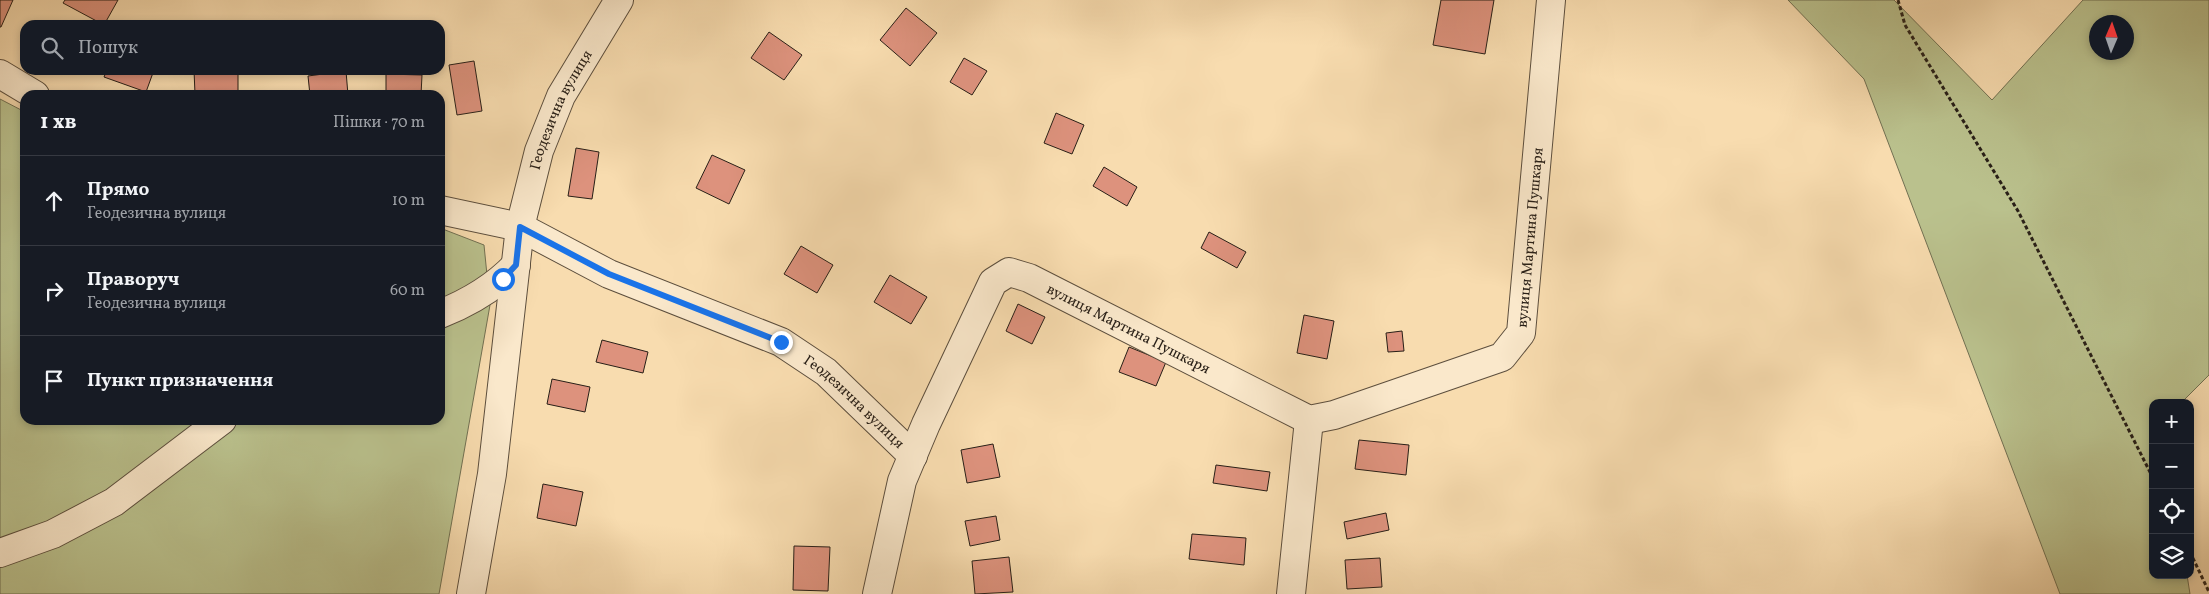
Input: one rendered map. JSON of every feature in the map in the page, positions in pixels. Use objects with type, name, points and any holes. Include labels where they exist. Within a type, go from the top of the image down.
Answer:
[{"type":"street","name":"Геодезична вулиця","points":[[471,594],[492,474],[520,227],[539,151],[562,96],[619,0]]},
{"type":"street","name":"вулиця Мартина Пушкаря","points":[[1029,278],[1309,420],[1334,415],[1502,357],[1521,333],[1552,0]]},
{"type":"street","points":[[0,74],[27,90]]},
{"type":"street","name":"Геодезична вулиця","points":[[445,211],[520,227],[609,274],[781,342],[826,372],[913,456]]},
{"type":"street","points":[[445,312],[461,306],[503,279],[516,265]]},
{"type":"street","name":"Геодезична вулиця","points":[[877,594],[902,481],[993,282],[1009,272],[1029,278]]},
{"type":"street","points":[[1291,594],[1309,420]]},
{"type":"street","points":[[0,554],[53,534],[114,502],[215,425]]},
{"type":"path","points":[[1898,0],[1905,26],[2018,211],[2149,470]]},
{"type":"path","points":[[2194,560],[2209,592]]},
{"type":"green space","points":[[1788,0],[1894,0],[1992,100],[2083,0],[2209,0],[2209,375],[2185,399],[2149,399],[2149,579],[2188,579],[2190,594],[2060,594],[1864,79]]},
{"type":"green space","points":[[0,99],[20,109],[20,425],[445,425],[445,230],[484,245],[490,305],[439,594],[0,594]]},
{"type":"building","points":[[0,0],[13,0],[1,27],[0,27]]},
{"type":"building","points":[[65,0],[118,0],[107,20],[95,20],[63,3]]},
{"type":"building","points":[[1441,0],[1494,0],[1485,54],[1433,45]]},
{"type":"building","points":[[906,8],[937,33],[910,66],[880,40]]},
{"type":"building","points":[[769,32],[802,55],[784,80],[751,58]]},
{"type":"building","points":[[964,58],[987,71],[972,95],[950,82]]},
{"type":"building","points":[[474,61],[482,111],[457,115],[449,65]]},
{"type":"building","points":[[105,75],[152,75],[147,90],[140,90],[104,77]]},
{"type":"building","points":[[194,75],[238,75],[238,90],[195,90]]},
{"type":"building","points":[[346,75],[348,90],[309,90],[308,76]]},
{"type":"building","points":[[386,75],[422,75],[421,90],[386,90]]},
{"type":"building","points":[[1056,113],[1084,125],[1072,154],[1044,143]]},
{"type":"building","points":[[576,148],[599,152],[592,199],[568,196]]},
{"type":"building","points":[[712,155],[745,170],[729,204],[696,188]]},
{"type":"building","points":[[1104,167],[1137,187],[1127,206],[1093,186]]},
{"type":"building","points":[[1209,232],[1246,252],[1237,268],[1201,248]]},
{"type":"building","points":[[801,246],[833,265],[817,293],[784,274]]},
{"type":"building","points":[[890,275],[927,297],[911,324],[874,302]]},
{"type":"building","points":[[1018,304],[1045,317],[1032,344],[1006,331]]},
{"type":"building","points":[[1304,315],[1334,321],[1327,359],[1297,353]]},
{"type":"building","points":[[1402,331],[1404,351],[1388,352],[1386,333]]},
{"type":"building","points":[[602,340],[648,352],[643,373],[596,362]]},
{"type":"building","points":[[1129,347],[1166,362],[1156,386],[1119,372]]},
{"type":"building","points":[[552,379],[590,387],[585,412],[547,404]]},
{"type":"building","points":[[1359,440],[1409,445],[1406,475],[1355,469]]},
{"type":"building","points":[[993,444],[1000,477],[967,483],[961,450]]},
{"type":"building","points":[[1216,465],[1270,472],[1267,491],[1213,483]]},
{"type":"building","points":[[543,484],[583,492],[576,526],[537,518]]},
{"type":"building","points":[[1386,513],[1389,530],[1347,539],[1344,522]]},
{"type":"building","points":[[996,516],[1000,540],[970,546],[965,521]]},
{"type":"building","points":[[1192,534],[1246,538],[1244,565],[1189,559]]},
{"type":"building","points":[[794,546],[830,547],[828,591],[793,590]]},
{"type":"building","points":[[1009,557],[1013,592],[975,594],[972,561]]},
{"type":"building","points":[[1380,558],[1382,587],[1347,589],[1345,560]]},
{"type":"route","points":[[503,279],[516,265],[520,227],[609,274],[781,342]]}]
